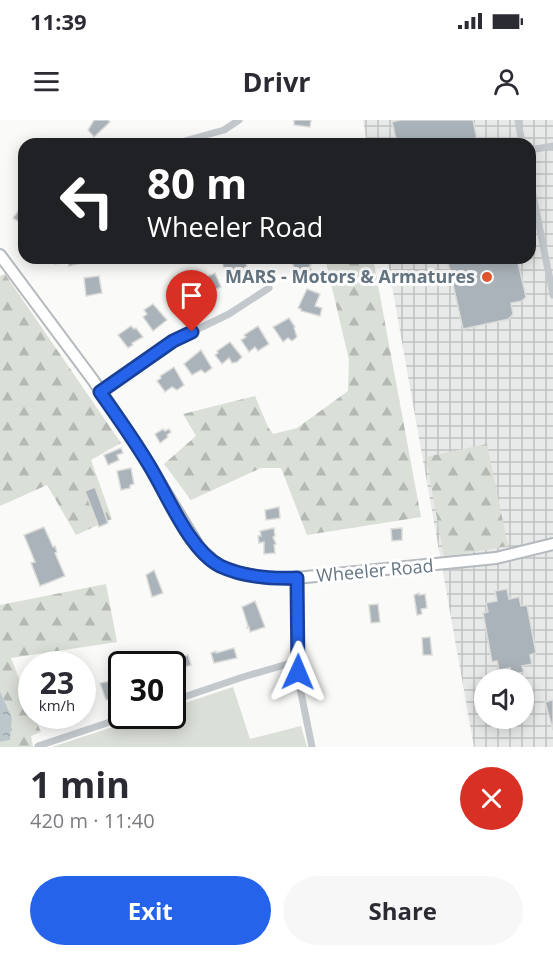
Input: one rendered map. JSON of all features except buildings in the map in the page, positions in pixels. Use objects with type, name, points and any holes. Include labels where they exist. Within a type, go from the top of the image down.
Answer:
[{"type":"main road","name":"Wheeler Road","points":[[0,255],[137,446],[200,549],[218,565],[239,573],[267,578],[297,578],[496,558],[553,544]]},
{"type":"street","points":[[195,138],[224,130],[239,120]]},
{"type":"street","points":[[518,120],[521,138]]},
{"type":"street","points":[[536,149],[553,146]]},
{"type":"street","points":[[536,210],[553,295]]},
{"type":"street","points":[[100,392],[173,341],[229,314],[270,288]]},
{"type":"street","points":[[297,578],[298,662],[301,697],[312,747]]},
{"type":"street","points":[[186,696],[298,662]]},
{"type":"street","points":[[38,746],[108,723]]},
{"type":"shaded area","points":[[363,120],[553,120],[553,747],[474,747],[388,264],[536,264],[536,138],[366,138]]},
{"type":"green space","points":[[326,264],[374,264],[421,517],[307,535],[281,468],[261,468],[191,500],[164,464],[196,436],[183,414],[255,396],[273,434],[297,428],[348,391],[349,360]]},
{"type":"green space","points":[[5,274],[121,443],[91,460],[112,519],[76,535],[47,485],[0,506],[0,276]]},
{"type":"green space","points":[[487,444],[508,546],[444,557],[426,457]]},
{"type":"green space","points":[[106,584],[117,642],[57,651],[18,651],[18,657],[11,658],[18,676],[18,729],[40,729],[41,732],[31,736],[33,747],[0,747],[0,742],[10,740],[12,718],[0,691],[0,605]]},
{"type":"green space","points":[[233,687],[250,739],[301,726],[307,747],[52,747],[108,729],[186,729],[186,703]]},
{"type":"water","points":[[0,691],[12,718],[10,740],[0,742]]},
{"type":"place","name":"MARS - Motors & Armatures","points":[[487,277]]},
{"type":"route","points":[[192,332],[173,341],[100,392],[137,446],[200,549],[218,565],[239,573],[267,578],[297,578],[298,672]]}]
